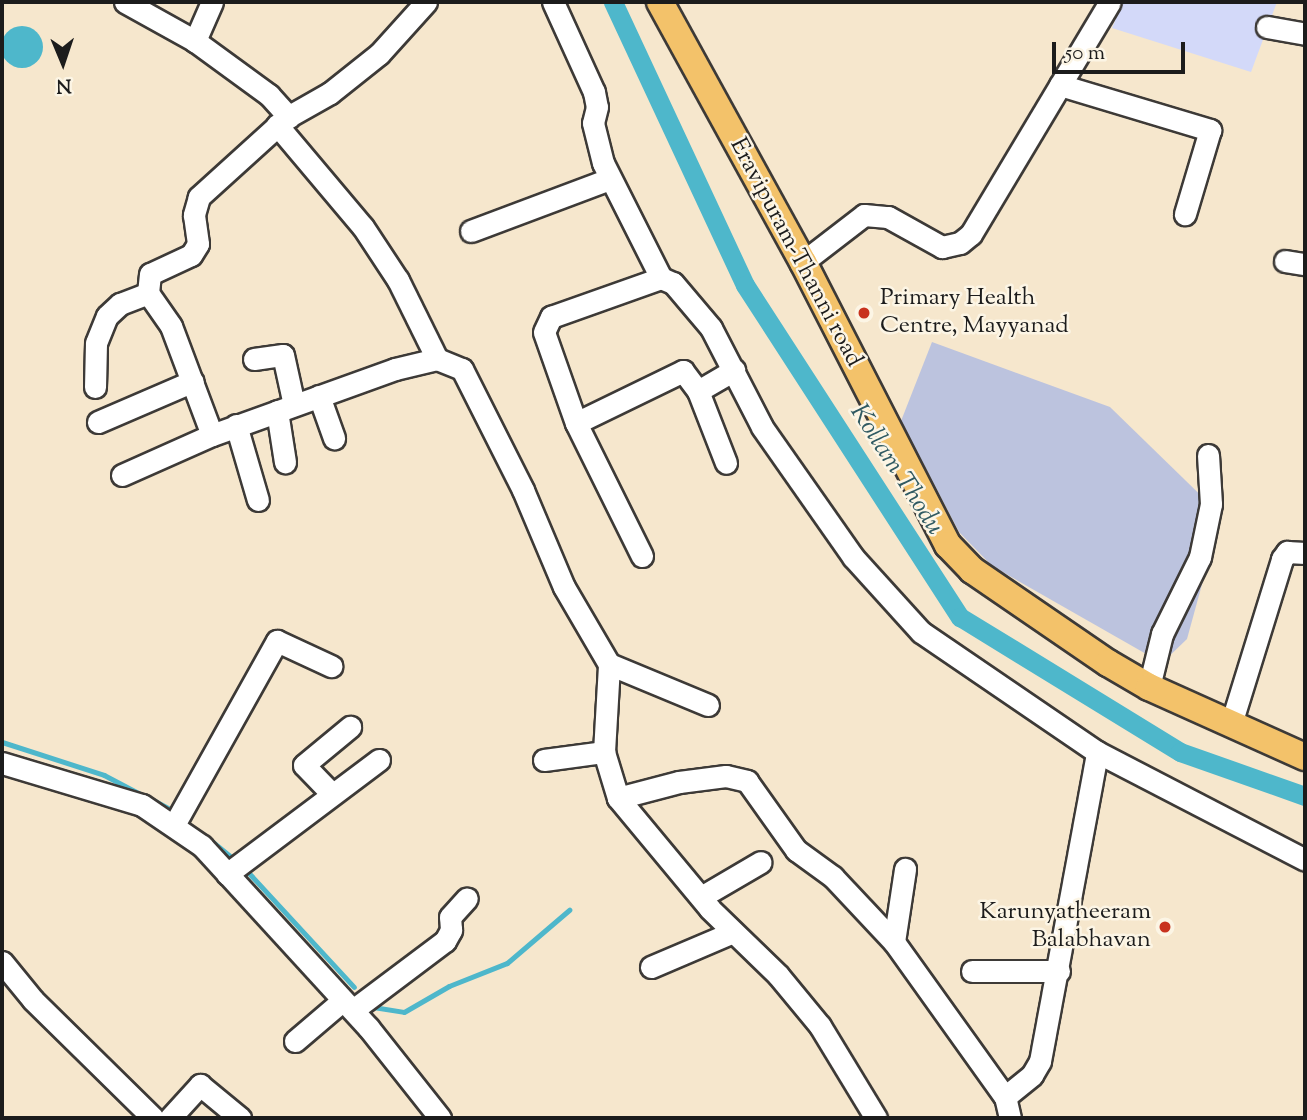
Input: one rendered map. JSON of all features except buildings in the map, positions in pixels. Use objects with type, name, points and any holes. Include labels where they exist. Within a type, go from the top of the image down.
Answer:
[{"type":"main road","name":"Eravipuram-Thanni road","points":[[660,2],[803,262],[948,545],[972,570],[1054,630],[1149,687],[1305,757]]},
{"type":"street","points":[[125,2],[195,41],[269,95],[283,121],[363,227],[398,280],[437,359]]},
{"type":"street","points":[[195,41],[212,2]]},
{"type":"street","points":[[553,2],[594,92],[596,139],[609,179],[661,278],[673,283],[711,328],[762,427],[853,557],[897,606],[945,650],[1026,700],[1097,752],[1305,860]]},
{"type":"street","points":[[803,262],[864,215],[888,216],[942,247],[960,243],[971,234],[1110,2]]},
{"type":"street","points":[[212,435],[194,381],[171,326],[148,293],[150,274],[191,255],[198,244],[194,215],[199,197],[283,121],[379,54],[420,4]]},
{"type":"street","points":[[1267,27],[1305,34]]},
{"type":"street","points":[[1060,85],[1210,130],[1185,214]]},
{"type":"street","points":[[471,231],[609,179]]},
{"type":"street","points":[[642,556],[576,423],[544,332],[545,324],[551,317],[661,278]]},
{"type":"street","points":[[95,387],[96,343],[107,316],[120,304],[148,293]]},
{"type":"street","points":[[254,359],[283,355],[285,462]]},
{"type":"street","points":[[122,475],[236,425],[319,396],[437,359],[455,364],[467,375],[564,587],[609,664],[604,752],[618,797],[701,897],[778,975],[820,1026],[876,1118]]},
{"type":"street","points":[[698,391],[734,370]]},
{"type":"street","points":[[576,423],[683,371],[698,391],[726,463]]},
{"type":"street","points":[[98,422],[194,381]]},
{"type":"street","points":[[319,396],[334,438]]},
{"type":"street","points":[[236,425],[258,500]]},
{"type":"street","points":[[1149,687],[1162,634],[1200,557],[1211,504],[1208,455]]},
{"type":"street","points":[[1231,724],[1282,559],[1287,552],[1305,553]]},
{"type":"street","points":[[174,825],[277,641],[331,666]]},
{"type":"street","points":[[609,664],[708,705]]},
{"type":"street","points":[[332,794],[304,765],[350,727]]},
{"type":"street","points":[[544,760],[604,752]]},
{"type":"street","points":[[1005,1097],[1032,1075],[1040,1061],[1059,971],[1097,752]]},
{"type":"street","points":[[227,874],[379,760]]},
{"type":"street","points":[[2,763],[142,805],[202,846],[227,874],[257,901],[440,1118]]},
{"type":"street","points":[[618,797],[679,782],[726,776],[747,781],[796,850],[833,877],[894,942],[1005,1097],[1010,1118]]},
{"type":"street","points":[[701,897],[761,862]]},
{"type":"street","points":[[894,942],[905,869]]},
{"type":"street","points":[[295,1041],[444,941],[451,930],[450,917],[467,898]]},
{"type":"street","points":[[651,967],[733,932]]},
{"type":"street","points":[[2,962],[33,1000],[153,1118]]},
{"type":"street","points":[[972,971],[1059,971]]},
{"type":"street","points":[[170,1118],[200,1084],[240,1118]]},
{"type":"shaded area","points":[[1123,2],[1277,2],[1251,72],[1112,28]]},
{"type":"shaded area","points":[[932,342],[1110,407],[1221,515],[1187,639],[1162,663],[992,566],[959,532],[901,421]]},
{"type":"water","points":[[22,26],[37,32],[43,47],[37,62],[22,68],[7,62],[1,47],[7,32]]},
{"type":"waterway","name":"Kollam Thodu","points":[[613,2],[745,285],[960,617],[1180,752],[1305,796]]},
{"type":"waterway","points":[[2,742],[104,775],[144,796]]},
{"type":"waterway","points":[[153,800],[172,810]]},
{"type":"waterway","points":[[209,839],[234,859]]},
{"type":"waterway","points":[[246,870],[354,987]]},
{"type":"waterway","points":[[373,1007],[404,1012],[449,986],[507,963],[569,910]]},
{"type":"place","name":"Primary Health Centre, Mayyanad","points":[[864,313]]},
{"type":"place","name":"Karunyatheeram Balabhavan","points":[[1165,927]]}]
